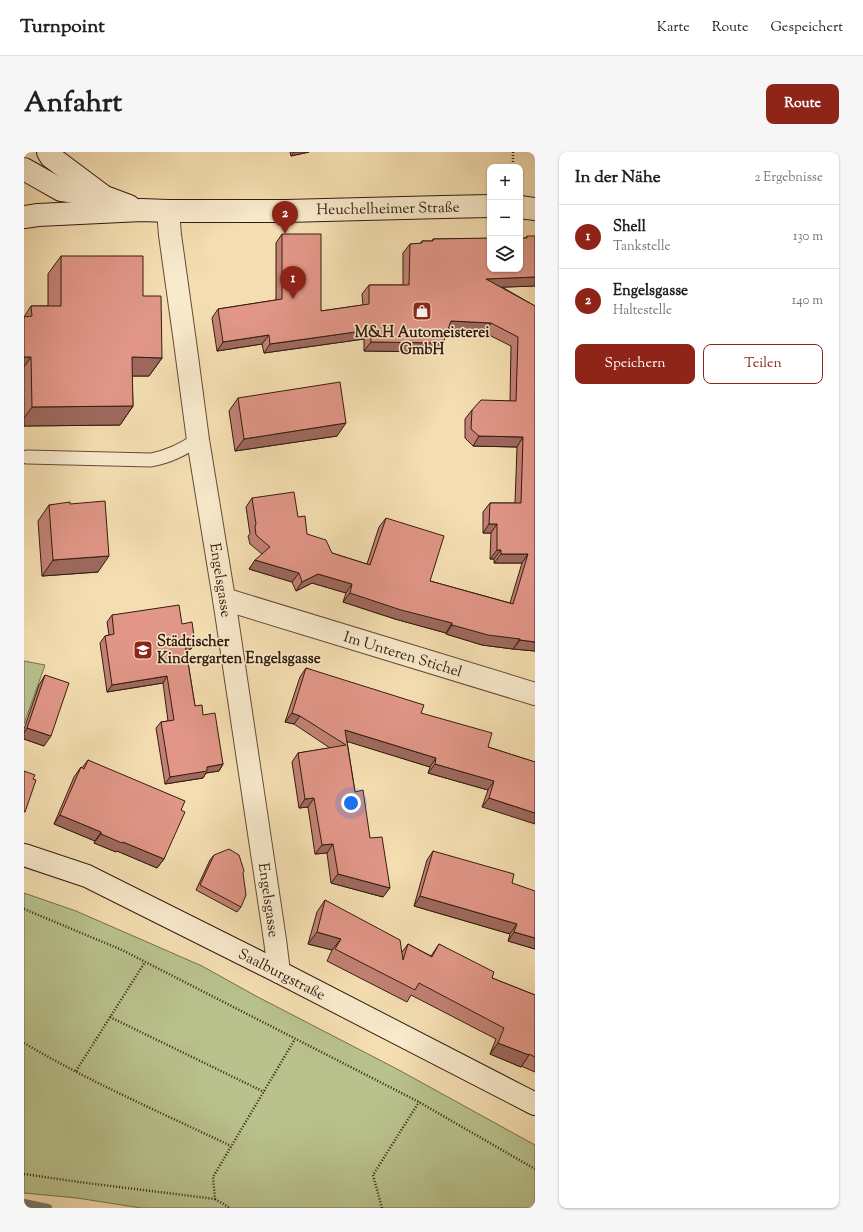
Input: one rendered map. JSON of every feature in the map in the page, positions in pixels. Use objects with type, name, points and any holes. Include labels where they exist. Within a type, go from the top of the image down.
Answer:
[{"type":"street","name":"Heuchelheimer Straße","points":[[48,152],[51,157],[105,197]]},
{"type":"street","name":"Heuchelheimer Straße","points":[[24,169],[61,190],[105,197],[142,210]]},
{"type":"street","name":"Heuchelheimer Straße","points":[[29,213],[142,210],[286,211],[487,206]]},
{"type":"street","points":[[523,208],[535,208]]},
{"type":"street","name":"Engelsgasse","points":[[168,211],[198,440],[224,599],[279,972]]},
{"type":"street","name":"Im Unteren Stichel","points":[[224,599],[535,694]]},
{"type":"street","name":"Saalburgstraße","points":[[24,855],[87,876],[279,972],[535,1104]]},
{"type":"lane","points":[[27,457],[151,460],[178,452],[198,440]]},
{"type":"path","points":[[513,152],[513,164]]},
{"type":"path","points":[[24,909],[122,950],[419,1102],[535,1169]]},
{"type":"path","points":[[76,1071],[145,962]]},
{"type":"path","points":[[110,1017],[264,1092]]},
{"type":"path","points":[[215,1199],[213,1177],[295,1039]]},
{"type":"path","points":[[24,1043],[47,1057],[231,1146]]},
{"type":"path","points":[[382,1208],[373,1175],[419,1102]]},
{"type":"path","points":[[24,1174],[215,1199],[230,1208]]},
{"type":"green space","points":[[24,661],[45,665],[24,724]]},
{"type":"green space","points":[[24,893],[76,911],[202,966],[256,996],[397,1069],[535,1145],[535,1208],[141,1208],[77,1198],[24,1193]]},
{"type":"building","points":[[282,234],[321,234],[321,311],[369,304],[369,285],[409,285],[410,244],[422,243],[422,241],[433,241],[433,239],[487,238],[487,272],[523,272],[523,238],[527,238],[527,236],[535,236],[535,277],[486,279],[535,306],[535,642],[488,635],[452,625],[452,623],[401,610],[350,593],[352,584],[318,574],[302,582],[299,573],[255,560],[270,547],[256,535],[252,498],[294,492],[298,517],[305,516],[307,534],[326,540],[332,553],[370,565],[386,518],[444,536],[430,581],[513,604],[528,554],[501,554],[501,550],[497,550],[497,524],[489,524],[490,503],[521,503],[523,437],[479,436],[471,429],[472,410],[481,400],[516,401],[518,337],[491,323],[451,321],[443,343],[371,342],[370,330],[270,344],[269,335],[223,342],[218,309],[282,299]]},
{"type":"building","points":[[61,256],[143,256],[143,296],[161,296],[162,358],[132,357],[133,406],[32,407],[31,357],[24,357],[24,317],[32,316],[31,306],[61,306]]},
{"type":"building","points":[[340,382],[346,423],[244,439],[238,398]]},
{"type":"building","points":[[105,501],[109,556],[53,560],[49,505],[70,502],[70,504]]},
{"type":"building","points":[[179,605],[182,624],[192,622],[195,643],[185,644],[195,706],[202,705],[203,715],[215,713],[223,764],[207,767],[207,771],[170,777],[161,722],[174,720],[167,676],[112,685],[105,636],[114,634],[112,615]]},
{"type":"building","points":[[306,668],[424,705],[421,713],[492,733],[488,747],[535,762],[535,813],[489,798],[494,781],[435,764],[436,758],[345,730],[355,792],[363,790],[370,838],[382,837],[390,888],[338,874],[333,844],[322,845],[314,798],[305,799],[298,753],[346,745],[300,716],[292,713]]},
{"type":"building","points":[[45,675],[69,683],[51,736],[27,728]]},
{"type":"building","points":[[88,760],[185,801],[181,810],[185,812],[164,859],[123,842],[122,843],[101,834],[101,832],[60,815],[81,767],[84,769]]},
{"type":"building","points":[[24,771],[35,775],[33,779],[36,780],[25,812],[24,812]]},
{"type":"building","points":[[229,849],[239,855],[244,871],[246,895],[241,907],[200,885],[214,855]]},
{"type":"building","points":[[433,851],[514,874],[512,883],[535,891],[535,938],[514,932],[517,924],[420,896]]},
{"type":"building","points":[[325,900],[400,940],[403,960],[408,944],[432,957],[439,944],[494,972],[492,978],[535,995],[535,1057],[498,1043],[504,1028],[419,983],[415,990],[335,949],[341,939],[317,932]]},
{"type":"waterway","points":[[24,1203],[48,1208]]},
{"type":"place","name":"Engelsgasse","points":[[285,234]]},
{"type":"place","name":"Shell","points":[[293,299]]},
{"type":"place","name":"M&H Automeisterei GmbH","points":[[422,311]]},
{"type":"place","name":"Städtischer Kindergarten Engelsgasse","points":[[143,650]]}]
